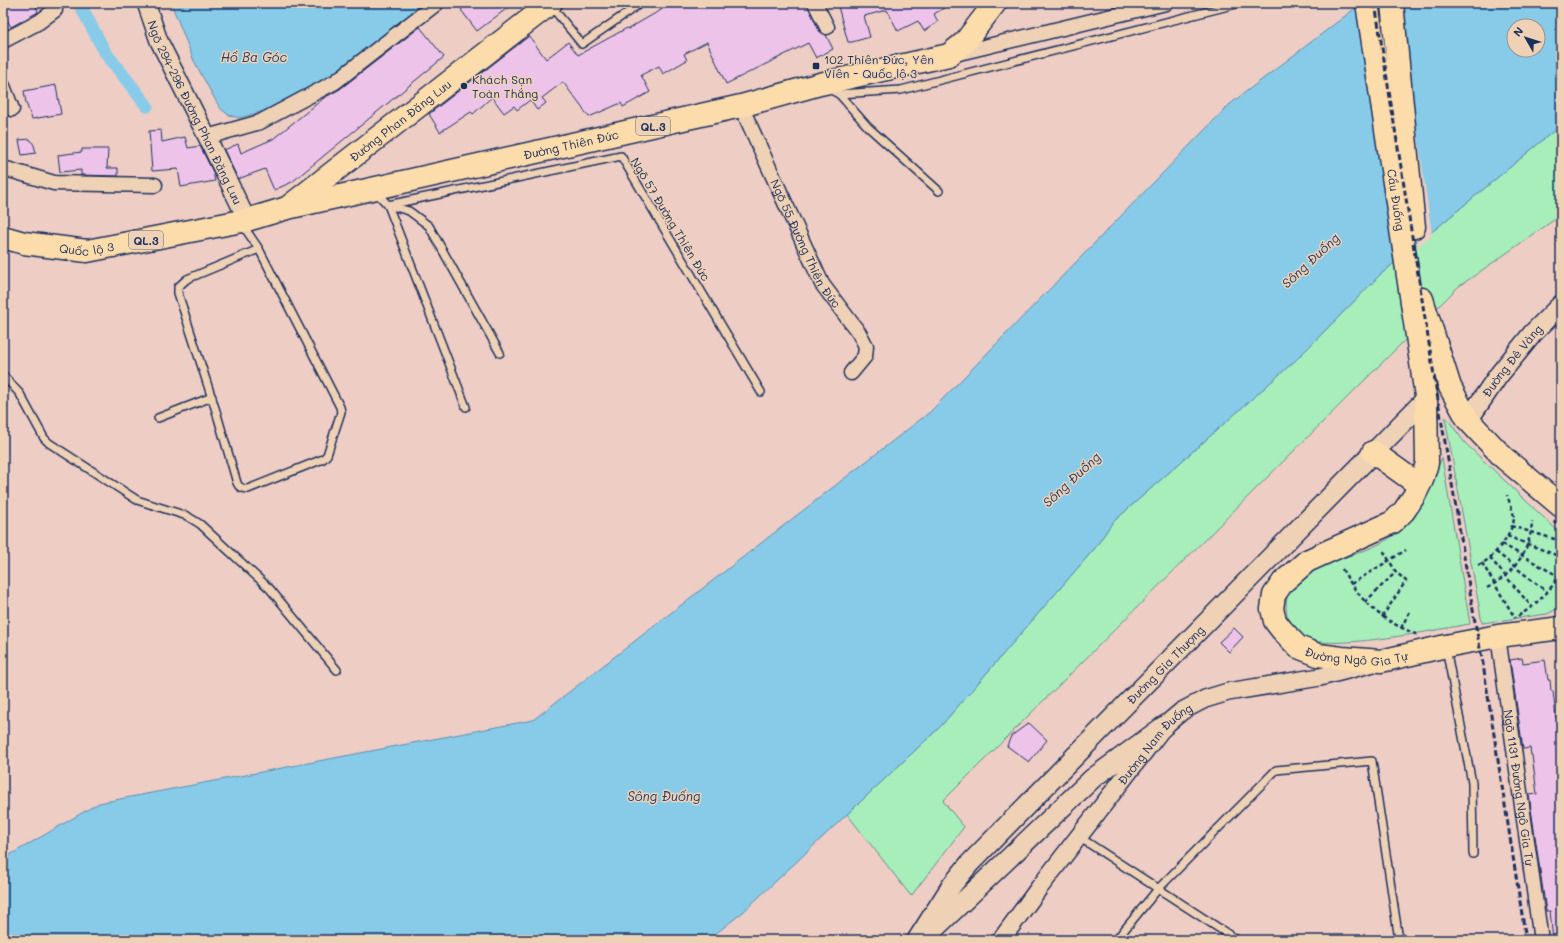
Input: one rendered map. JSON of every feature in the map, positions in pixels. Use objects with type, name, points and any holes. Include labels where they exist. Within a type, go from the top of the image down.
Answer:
[{"type":"main road","name":"Đường Thiên Đức","points":[[287,208],[381,197],[741,106],[829,89],[949,56],[965,42],[995,3]]},
{"type":"main road","name":"Cầu Đuống","points":[[1367,3],[1426,398]]},
{"type":"main road","name":"Cầu Đuống","points":[[1392,3],[1421,297],[1450,387],[1468,420]]},
{"type":"main road","name":"Đường Phan Đăng Lưu","points":[[287,208],[550,4]]},
{"type":"main road","name":"Quốc lộ 3","points":[[3,237],[24,243],[87,251],[243,221],[287,208]]},
{"type":"main road","name":"Đường Đê Vàng","points":[[1468,420],[1498,376],[1534,333],[1561,305]]},
{"type":"main road","name":"Đường Gia Thượng","points":[[917,940],[952,885],[970,863],[1426,398]]},
{"type":"main road","name":"Đường Ngô Gia Tự","points":[[1426,398],[1427,463],[1419,486],[1404,511],[1393,522],[1307,561],[1283,582],[1274,595],[1272,608],[1275,621],[1298,647],[1318,655],[1382,660],[1446,646],[1504,628],[1561,628]]},
{"type":"main road","points":[[1468,420],[1504,458],[1561,506]]},
{"type":"main road","points":[[1373,452],[1419,486]]},
{"type":"main road","points":[[923,940],[1092,778],[1164,726]]},
{"type":"street","points":[[3,41],[39,22],[55,10],[55,3]]},
{"type":"street","name":"Ngõ 294-296 Đường Phan Đăng Lưu","points":[[146,3],[159,41],[207,137],[243,221]]},
{"type":"street","points":[[207,137],[260,122],[334,82],[436,3]]},
{"type":"street","points":[[815,3],[827,28]]},
{"type":"street","points":[[949,56],[1166,3]]},
{"type":"street","points":[[3,86],[12,109]]},
{"type":"street","name":"Ngõ 55 Đường Thiên Đức","points":[[741,106],[822,284],[859,333],[866,346],[865,356],[851,373]]},
{"type":"street","points":[[3,168],[54,183],[155,185]]},
{"type":"street","name":"Ngõ 1131 Đường Ngô Gia Tự","points":[[1504,628],[1541,940]]},
{"type":"street","name":"Đường Nam Đuống","points":[[1001,940],[1039,888],[1164,726],[1182,711],[1205,699],[1222,694],[1323,676],[1382,660]]},
{"type":"lane","points":[[550,4],[582,44],[641,3]]},
{"type":"lane","points":[[829,89],[901,90],[1240,3]]},
{"type":"lane","points":[[829,89],[868,127],[939,191]]},
{"type":"lane","name":"Ngõ 57 Đường Thiên Đức","points":[[381,197],[621,156],[761,392]]},
{"type":"lane","points":[[381,197],[408,211],[429,226],[500,353]]},
{"type":"lane","points":[[381,197],[466,407]]},
{"type":"lane","points":[[243,221],[259,249],[340,407],[341,412],[327,455],[323,459],[248,489],[243,489],[236,483],[212,397],[178,293],[178,287],[187,279],[259,249]]},
{"type":"lane","points":[[3,375],[20,394],[44,438],[49,443],[137,500],[187,516],[200,524],[270,589],[337,670]]},
{"type":"lane","points":[[158,418],[212,397]]},
{"type":"lane","points":[[1446,646],[1472,783],[1473,854]]},
{"type":"lane","points":[[1116,940],[1158,889],[1276,770],[1372,761],[1399,940]]},
{"type":"lane","points":[[1079,837],[1237,940]]},
{"type":"path","points":[[1478,565],[1490,558],[1496,552],[1507,536],[1514,519],[1507,495]]},
{"type":"path","points":[[1487,588],[1515,567],[1528,544],[1532,532],[1532,521]]},
{"type":"path","points":[[1511,526],[1561,541]]},
{"type":"path","points":[[1507,536],[1561,557]]},
{"type":"path","points":[[1502,544],[1558,576]]},
{"type":"path","points":[[1382,617],[1406,581],[1396,572],[1388,561],[1383,550]]},
{"type":"path","points":[[1351,584],[1406,550]]},
{"type":"path","points":[[1496,552],[1547,592]]},
{"type":"path","points":[[1490,558],[1532,607]]},
{"type":"path","points":[[1482,563],[1515,618]]},
{"type":"path","points":[[1342,569],[1365,602],[1382,617],[1401,628],[1422,637]]},
{"type":"path","points":[[1365,602],[1396,572]]},
{"type":"path","points":[[1504,628],[1515,618],[1532,607],[1547,592],[1561,572]]},
{"type":"path","points":[[1401,628],[1410,611]]},
{"type":"green space","points":[[1561,125],[1561,215],[1458,287],[943,801],[964,827],[911,896],[847,814],[940,727],[1095,548],[1112,523],[1297,359],[1381,274]]},
{"type":"green space","points":[[1445,418],[1447,418],[1465,443],[1561,534],[1561,607],[1547,614],[1482,623]]},
{"type":"green space","points":[[1442,458],[1470,624],[1407,635],[1353,642],[1310,640],[1297,635],[1290,625],[1286,607],[1286,600],[1290,589],[1294,584],[1303,575],[1315,567],[1372,547],[1389,539],[1397,533],[1410,520],[1415,512]]},
{"type":"water","name":"Hồ Ba Góc","points":[[171,3],[425,3],[421,9],[339,72],[264,111],[239,118],[229,115],[222,110],[217,103],[194,61]]},
{"type":"water","name":"Sông Đuống","points":[[1362,3],[1561,3],[1561,125],[1381,274],[1297,359],[1112,523],[1095,548],[940,727],[743,912],[708,940],[3,940],[3,859],[99,803],[533,720],[930,412],[1230,104]]},
{"type":"pier","points":[[1395,3],[1399,3],[1432,235],[1417,247]]},
{"type":"building","points":[[3,3],[35,3],[38,12],[11,27],[3,12]]},
{"type":"building","points":[[470,3],[514,3],[477,31],[461,10]]},
{"type":"building","points":[[664,3],[720,3],[722,7],[732,3],[807,3],[819,31],[826,35],[833,49],[816,58],[808,43],[726,84],[707,42],[684,54],[687,60],[663,74],[659,66],[641,75],[650,92],[623,107],[621,103],[589,117],[563,82],[542,98],[546,103],[537,110],[530,100],[517,110],[514,106],[504,113],[492,97],[473,114],[471,112],[440,132],[429,114],[529,36],[546,59],[568,42],[578,55],[666,7]]},
{"type":"building","points":[[837,3],[952,3],[934,14],[938,22],[924,31],[918,21],[898,31],[887,10],[864,16],[870,37],[848,42]]},
{"type":"building","points":[[420,27],[444,57],[292,182],[274,190],[265,169],[238,179],[224,150],[238,144],[241,153],[273,139],[324,98],[340,89]]},
{"type":"building","points":[[56,85],[61,114],[32,119],[26,103],[24,91]]},
{"type":"building","points":[[161,130],[162,142],[185,137],[188,148],[200,146],[213,172],[215,181],[181,187],[178,169],[152,171],[149,131]]},
{"type":"building","points":[[30,139],[34,145],[36,153],[22,155],[19,140]]},
{"type":"building","points":[[82,149],[108,149],[107,168],[118,168],[118,176],[81,175],[81,170],[60,172],[58,155],[82,152]]},
{"type":"building","points":[[1234,628],[1243,637],[1229,652],[1219,642]]},
{"type":"building","points":[[1522,658],[1523,663],[1545,660],[1548,680],[1550,680],[1551,691],[1553,691],[1556,718],[1561,717],[1561,940],[1553,940],[1550,911],[1546,911],[1529,795],[1537,794],[1532,755],[1530,748],[1523,749],[1510,660]]},
{"type":"building","points":[[1029,723],[1047,740],[1029,762],[1007,746],[1011,736]]},
{"type":"waterway","points":[[79,3],[105,52],[147,106]]},
{"type":"railway","points":[[1375,3],[1437,394],[1483,664],[1526,940]]},
{"type":"place","name":"102 Thiên Đức, Yên Viên - Quốc lộ 3","points":[[816,66]]},
{"type":"place","name":"Khách Sạn Toàn Thắng","points":[[464,86]]}]
